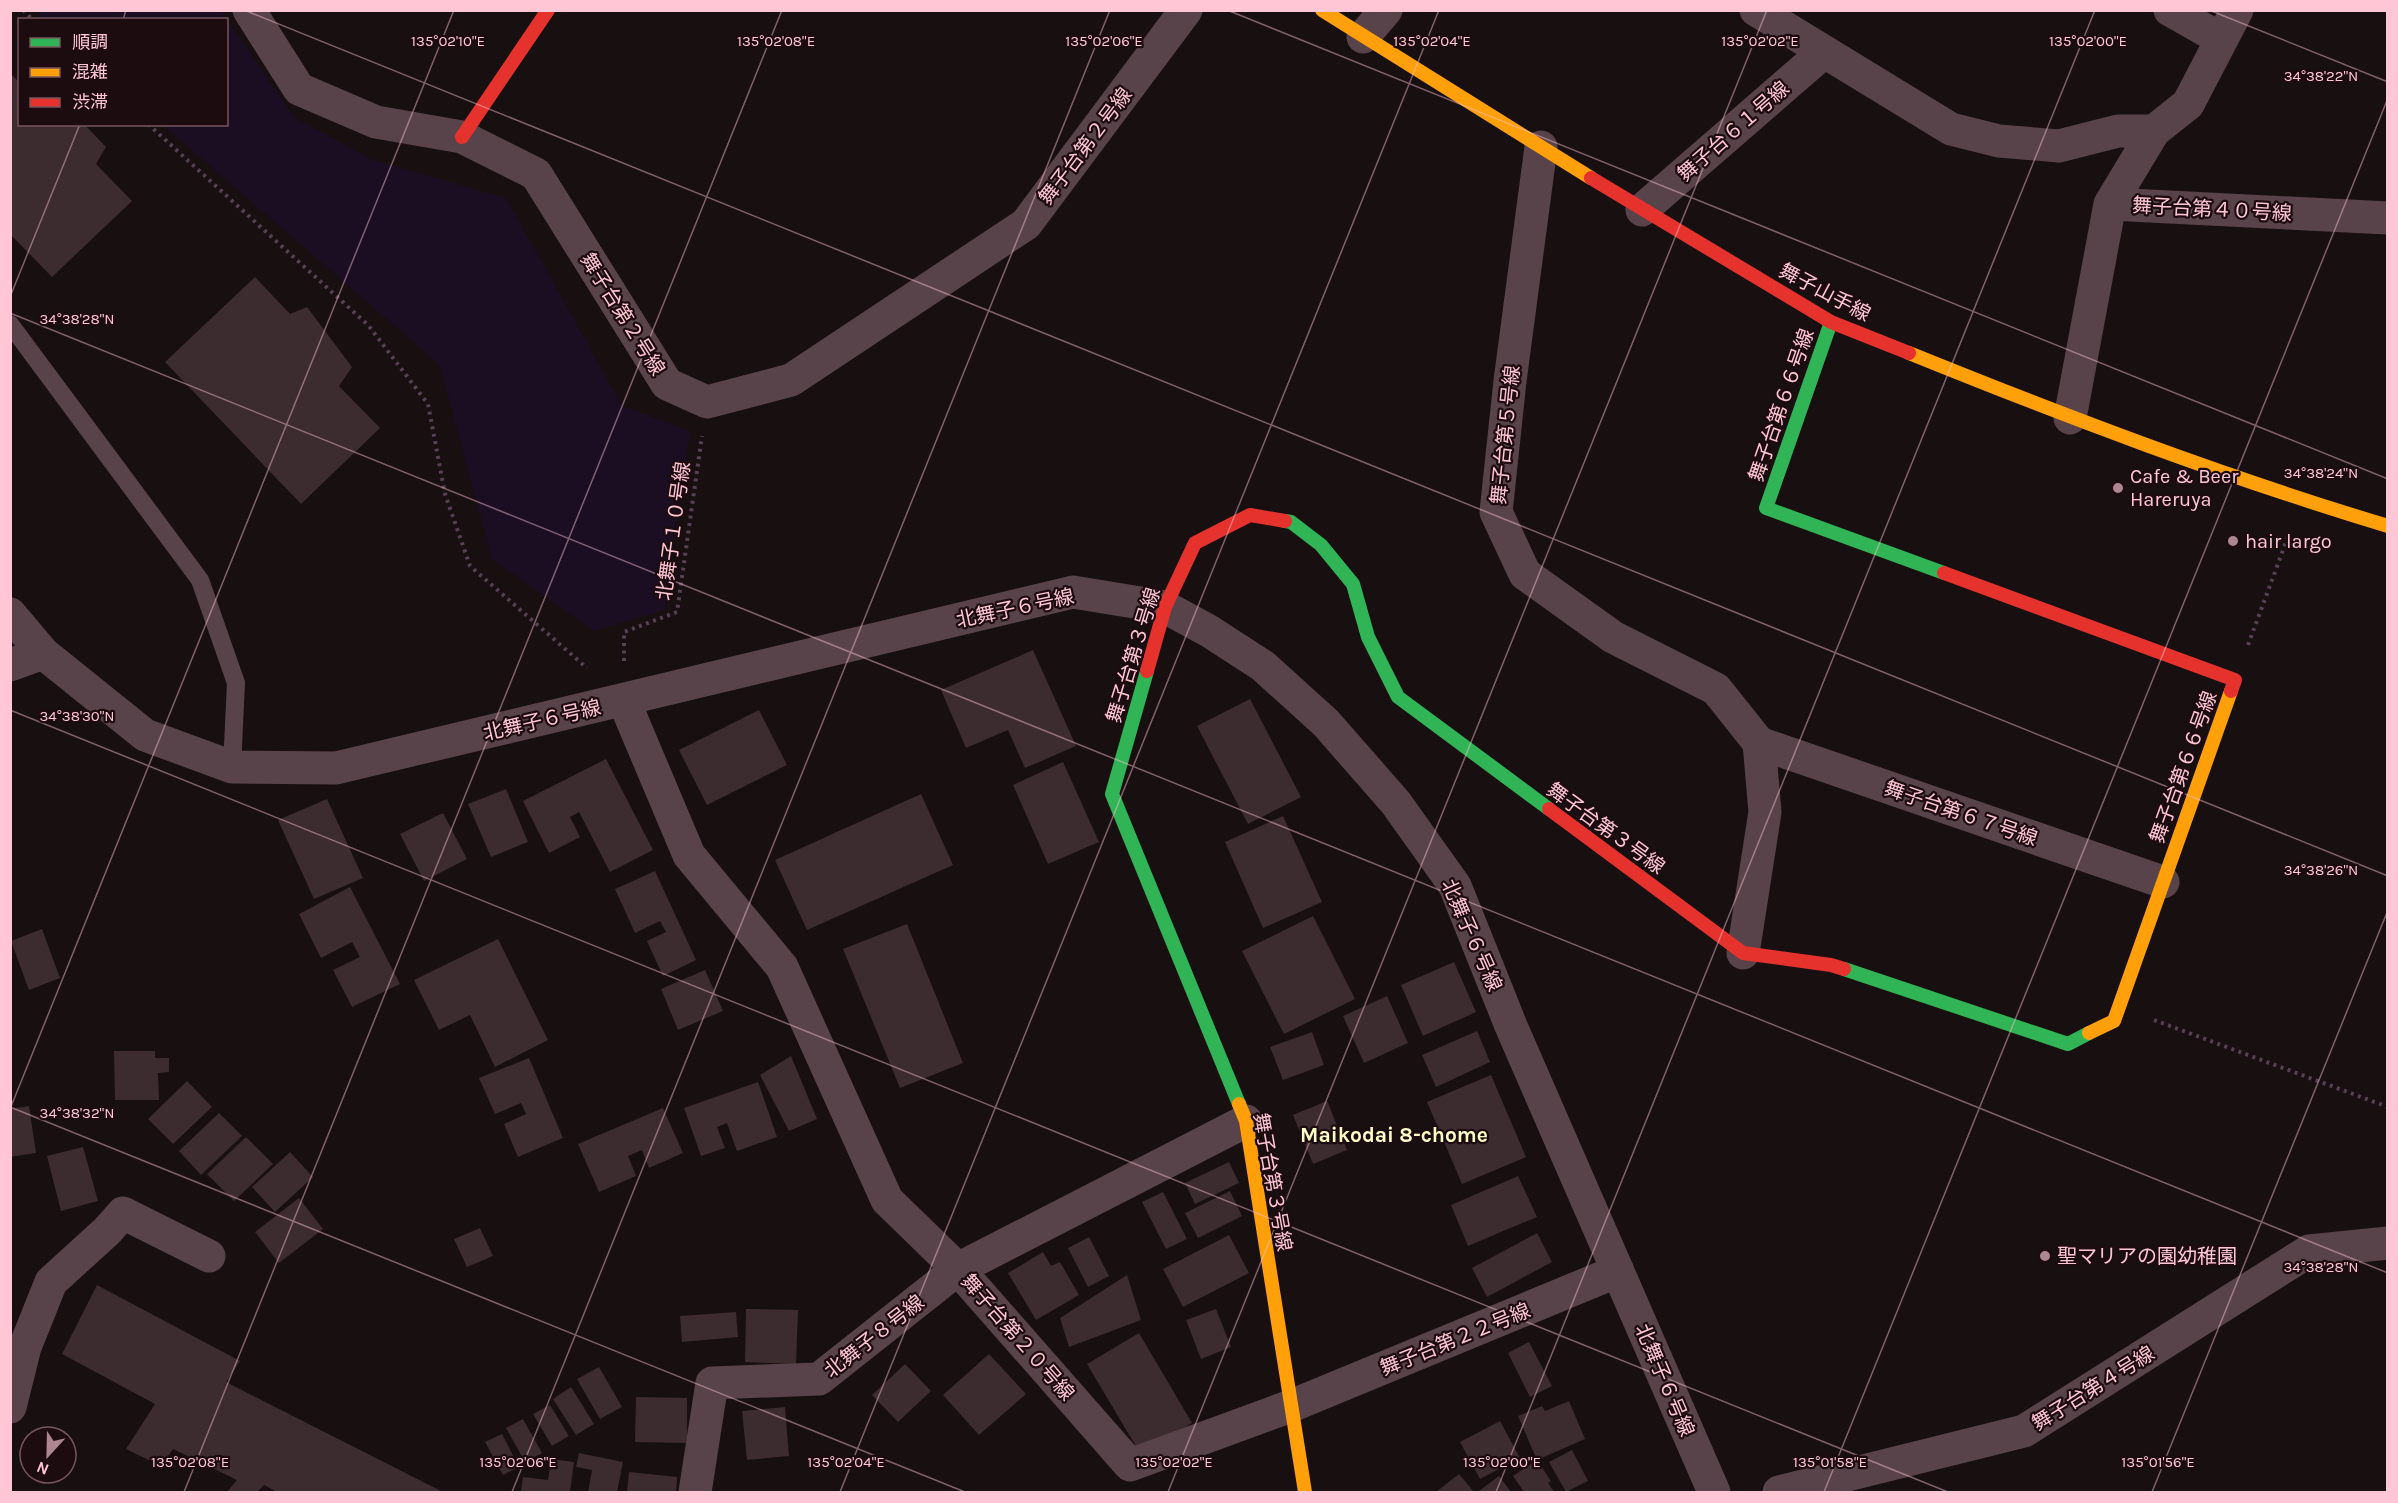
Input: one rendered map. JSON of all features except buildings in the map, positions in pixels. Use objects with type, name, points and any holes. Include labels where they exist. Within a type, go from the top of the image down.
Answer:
[{"type":"street","name":"舞子台第２号線","points":[[249,10],[299,89],[375,122],[462,137],[536,174],[667,384],[707,402],[791,380],[1026,224],[1186,10]]},
{"type":"street","points":[[462,137],[548,10]]},
{"type":"street","points":[[1341,19],[1386,10]]},
{"type":"street","points":[[1755,10],[1951,129],[1999,141],[2059,146],[2118,131],[2154,131]]},
{"type":"street","points":[[2170,10],[2221,39]]},
{"type":"street","points":[[2110,204],[2154,131],[2188,104],[2237,10]]},
{"type":"street","name":"舞子山手線","points":[[1341,19],[1642,210],[1831,322],[2070,418],[2302,500],[2388,526]]},
{"type":"street","name":"舞子台６１号線","points":[[1642,210],[1824,52]]},
{"type":"street","name":"舞子台第５号線","points":[[1541,147],[1510,381],[1496,512],[1525,574],[1613,637],[1716,689],[1759,743]]},
{"type":"street","name":"舞子台第４０号線","points":[[2070,418],[2110,204],[2384,211]]},
{"type":"street","name":"舞子台第６６号線","points":[[1743,953],[1831,965],[2068,1044],[2114,1021],[2235,680],[1766,508],[1831,322]]},
{"type":"street","name":"舞子台第３号線","points":[[1305,1492],[1246,1121],[1112,794],[1165,607],[1195,543],[1250,515],[1291,522],[1321,545],[1353,584],[1368,637],[1398,697],[1743,953]]},
{"type":"street","name":"北舞子６号線","points":[[10,614],[43,653],[145,735],[232,767],[336,768],[1073,592],[1165,607],[1209,631],[1263,666],[1326,723],[1396,802],[1455,886],[1511,1026],[1714,1492]]},
{"type":"street","points":[[10,665],[43,653]]},
{"type":"street","points":[[624,701],[690,855],[782,967],[887,1200],[958,1269]]},
{"type":"street","points":[[1743,953],[1765,812],[1759,743]]},
{"type":"street","name":"舞子台第６７号線","points":[[1759,743],[2163,882]]},
{"type":"street","name":"舞子台第２０号線","points":[[1246,1121],[958,1269],[1130,1466],[1291,1406]]},
{"type":"street","points":[[10,1407],[25,1347],[51,1282],[107,1231],[123,1213],[209,1256]]},
{"type":"street","name":"舞子台第４号線","points":[[1779,1492],[2024,1431],[2309,1251],[2388,1243]]},
{"type":"street","name":"北舞子８号線","points":[[695,1492],[712,1383],[819,1379],[958,1269]]},
{"type":"street","name":"舞子台第２２号線","points":[[1291,1406],[1618,1271]]},
{"type":"lane","points":[[10,324],[200,580],[237,683],[232,767]]},
{"type":"path","points":[[150,126],[368,325],[428,404],[445,494],[470,566],[624,701]]},
{"type":"path","name":"北舞子１０号線","points":[[624,701],[624,632],[677,612],[707,402]]},
{"type":"path","points":[[2235,680],[2302,500]]},
{"type":"path","points":[[2149,1019],[2388,1107]]},
{"type":"shaded area","points":[[36,11],[221,11],[226,18],[44,18]]},
{"type":"shaded area","points":[[228,21],[295,118],[373,160],[506,198],[622,406],[690,431],[664,610],[594,631],[492,559],[440,365],[164,126],[228,126]]},
{"type":"traffic: fast","points":[[1831,322],[1766,508],[1944,573]]},
{"type":"traffic: fast","points":[[1285,521],[1291,522],[1321,545],[1353,584],[1368,637],[1398,697],[1549,809]]},
{"type":"traffic: fast","points":[[1147,671],[1112,794],[1239,1104]]},
{"type":"traffic: fast","points":[[1844,969],[2068,1044],[2089,1033]]},
{"type":"traffic: slow","points":[[1322,10],[1591,178]]},
{"type":"traffic: slow","points":[[1909,353],[2147,445],[2388,526]]},
{"type":"traffic: slow","points":[[2089,1033],[2114,1021],[2231,691]]},
{"type":"traffic: slow","points":[[1239,1104],[1246,1121],[1305,1492]]},
{"type":"traffic: jam","points":[[462,137],[548,10]]},
{"type":"traffic: jam","points":[[1591,178],[1831,322],[1909,353]]},
{"type":"traffic: jam","points":[[1147,671],[1165,607],[1195,543],[1250,515],[1285,521]]},
{"type":"traffic: jam","points":[[1944,573],[2235,680],[2231,691]]},
{"type":"traffic: jam","points":[[1549,809],[1743,953],[1831,965],[1844,969]]},
{"type":"place","name":"Cafe & Beer Hareruya","points":[[2118,488]]},
{"type":"place","name":"hair largo","points":[[2233,541]]},
{"type":"place","name":"聖マリアの園幼稚園","points":[[2045,1256]]},
{"type":"district","name":"Maikodai 8-chome","points":[[1394,1135]]}]
